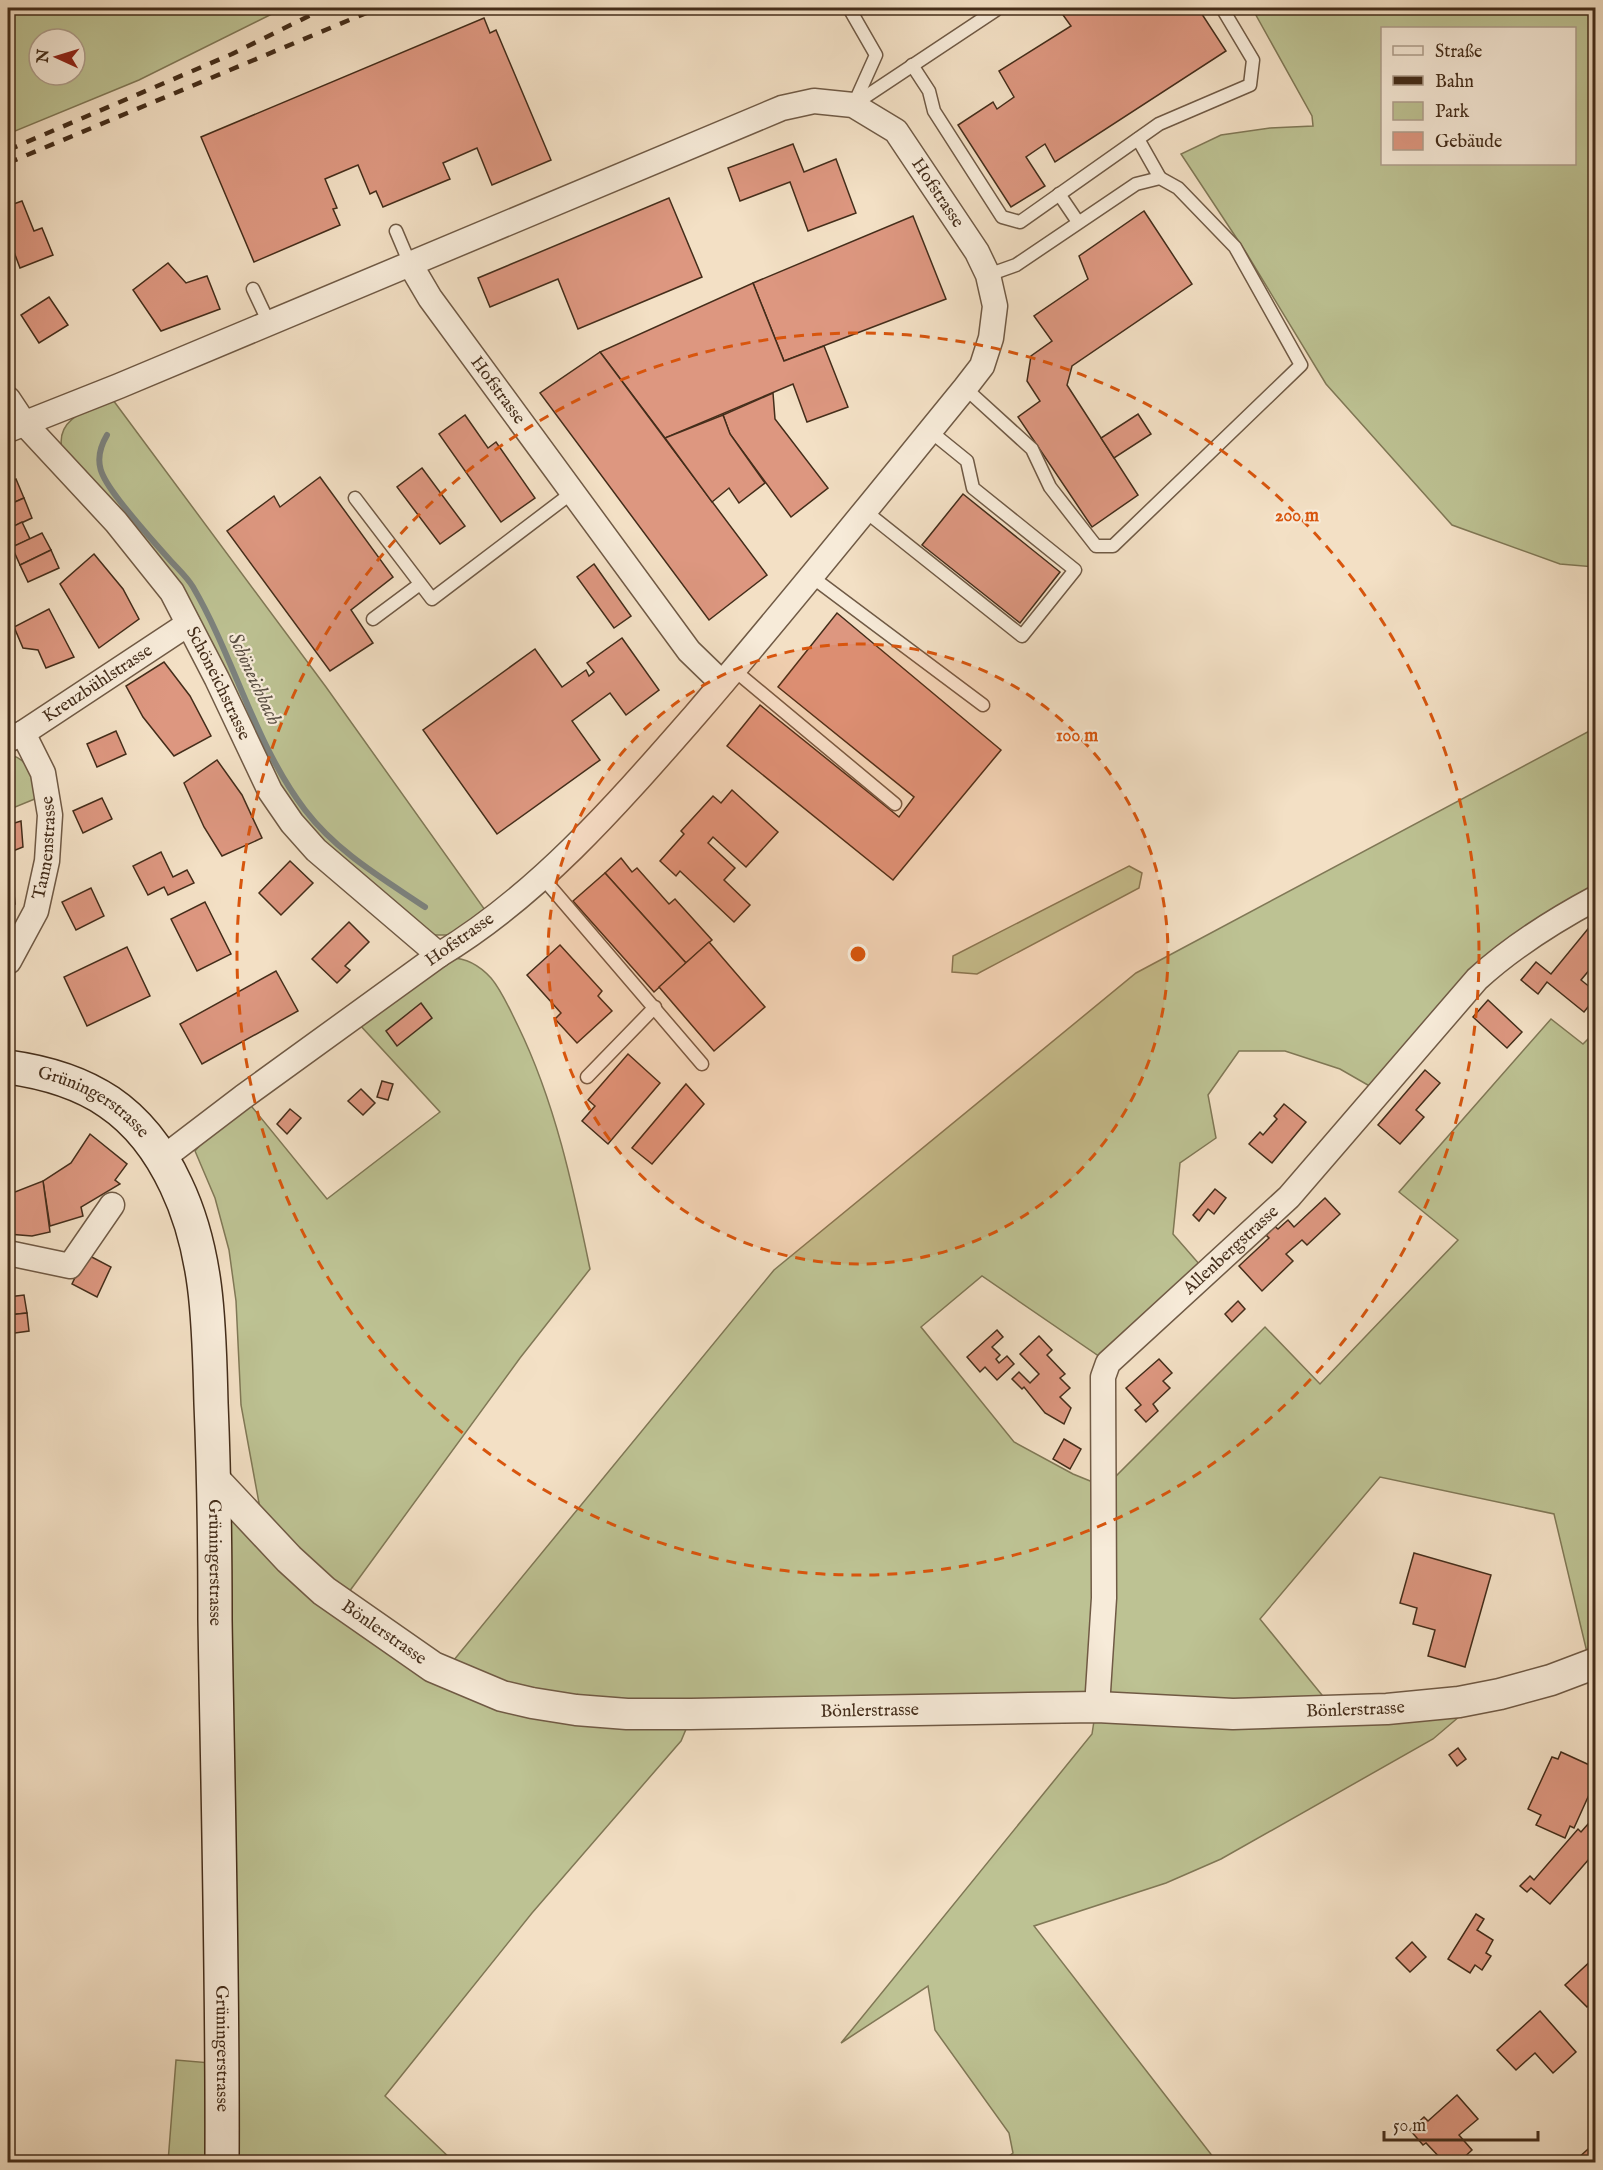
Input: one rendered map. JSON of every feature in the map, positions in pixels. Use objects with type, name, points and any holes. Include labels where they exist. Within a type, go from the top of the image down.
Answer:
[{"type":"main road","name":"Grüningerstrasse","points":[[8,1067],[63,1078],[111,1102],[143,1132],[163,1158],[190,1217],[204,1276],[208,1316],[214,1479],[223,2064],[222,2163]]},
{"type":"street","name":"Hofstrasse","points":[[16,427],[782,108],[814,100],[854,105],[896,131],[977,252],[987,275],[995,306],[991,338],[981,366],[965,388],[812,577],[620,801],[542,877],[493,919],[439,955],[163,1158]]},
{"type":"street","name":"Hofstrasse","points":[[410,264],[430,298],[689,651],[728,676]]},
{"type":"street","name":"Schöneichstrasse","points":[[8,399],[16,427],[116,522],[172,592],[217,678],[270,791],[292,823],[316,850],[439,955]]},
{"type":"street","name":"Kreuzbühlstrasse","points":[[15,736],[188,624]]},
{"type":"street","name":"Tannenstrasse","points":[[8,961],[36,911],[47,861],[50,815],[43,773],[15,736]]},
{"type":"street","name":"Allenbergstrasse","points":[[1096,1707],[1104,1598],[1103,1377],[1108,1363],[1289,1197],[1477,979],[1501,958],[1551,922],[1596,898]]},
{"type":"street","points":[[8,1253],[70,1266],[112,1205]]},
{"type":"street","name":"Bönlerstrasse","points":[[214,1479],[289,1559],[324,1591],[433,1667],[502,1696],[576,1710],[627,1714],[1096,1707],[1233,1714],[1387,1709],[1434,1705],[1500,1694],[1551,1680],[1596,1663]]},
{"type":"lane","points":[[849,8],[876,55],[854,105]]},
{"type":"lane","points":[[912,65],[929,91],[934,111],[1002,217],[1020,222],[1159,124],[1250,85],[1253,60],[1222,8]]},
{"type":"lane","points":[[854,105],[996,10]]},
{"type":"lane","points":[[965,388],[1032,450],[1050,487],[1096,546],[1113,546],[1301,365],[1235,247],[1178,188],[1160,178],[1138,139]]},
{"type":"lane","points":[[987,275],[1016,265],[1136,184],[1160,178]]},
{"type":"lane","points":[[1059,194],[1078,222]]},
{"type":"lane","points":[[396,231],[410,264]]},
{"type":"lane","points":[[253,289],[269,323]]},
{"type":"lane","points":[[865,511],[1022,636],[1075,570],[973,488],[966,461],[930,431]]},
{"type":"lane","points":[[355,498],[432,599],[573,492]]},
{"type":"lane","points":[[812,577],[983,705]]},
{"type":"lane","points":[[373,619],[420,584]]},
{"type":"lane","points":[[728,676],[895,804]]},
{"type":"lane","points":[[542,877],[702,1064]]},
{"type":"lane","points":[[587,1077],[654,1007]]},
{"type":"green space","points":[[8,8],[284,8],[139,80],[8,134]]},
{"type":"green space","points":[[1252,8],[1595,8],[1595,567],[1560,564],[1452,525],[1326,384],[1247,254],[1181,154],[1221,135],[1270,128],[1313,126],[1312,116]]},
{"type":"green space","points":[[113,400],[326,687],[485,910],[454,933],[433,935],[366,882],[289,808],[188,605],[62,450],[61,439],[69,422],[84,412]]},
{"type":"green space","points":[[1595,728],[1595,898],[1551,923],[1380,1092],[1340,1069],[1285,1051],[1239,1051],[1208,1095],[1216,1138],[1180,1163],[1173,1234],[1207,1273],[1109,1363],[982,1276],[921,1327],[1014,1442],[1073,1474],[1105,1487],[1265,1327],[1320,1384],[1458,1240],[1399,1192],[1551,1019],[1583,1044],[1595,1032],[1595,1663],[1590,1665],[1554,1514],[1380,1477],[1260,1619],[1335,1711],[1460,1716],[1433,1739],[1221,1859],[1166,1883],[1034,1926],[1217,2162],[1001,2162],[1013,2153],[1009,2133],[935,2030],[928,1986],[841,2043],[1092,1734],[1096,1708],[692,1715],[681,1741],[532,1913],[385,2096],[454,2162],[168,2162],[176,2060],[222,2064],[214,1479],[289,1559],[449,1666],[774,1270],[1136,973]]},
{"type":"green space","points":[[8,755],[15,756],[25,764],[42,796],[8,810]]},
{"type":"green space","points":[[1129,866],[1142,873],[1139,888],[977,974],[952,972],[953,956]]},
{"type":"green space","points":[[451,958],[473,963],[491,978],[506,1001],[531,1055],[562,1145],[590,1269],[520,1358],[346,1596],[261,1514],[241,1405],[236,1301],[229,1250],[215,1198],[195,1151],[213,1130],[248,1102],[327,1199],[440,1112],[359,1024]]},
{"type":"building","points":[[1058,8],[1088,8],[1090,10],[1094,8],[1198,8],[1226,51],[1055,162],[1045,144],[1026,157],[1045,186],[1011,207],[958,125],[993,102],[997,109],[1014,97],[999,71],[1071,26]]},
{"type":"building","points":[[484,18],[490,33],[496,30],[551,160],[492,185],[477,148],[443,163],[450,179],[383,207],[376,191],[370,194],[358,165],[325,179],[337,208],[333,209],[340,225],[254,262],[201,137]]},
{"type":"building","points":[[793,144],[804,172],[836,159],[856,213],[808,231],[790,182],[740,201],[728,168]]},
{"type":"building","points":[[669,198],[702,277],[578,329],[558,279],[490,307],[478,278]]},
{"type":"building","points":[[22,201],[34,231],[42,228],[53,255],[20,268],[8,236],[8,206]]},
{"type":"building","points":[[1144,211],[1192,284],[1072,366],[1067,385],[1138,495],[1092,527],[1018,417],[1040,401],[1027,381],[1031,356],[1052,341],[1034,316],[1088,279],[1079,256]]},
{"type":"building","points":[[913,216],[946,299],[784,361],[753,283]]},
{"type":"building","points":[[168,263],[186,283],[207,276],[220,309],[161,331],[133,290]]},
{"type":"building","points":[[753,283],[784,361],[824,346],[848,407],[807,422],[793,384],[665,438],[600,352]]},
{"type":"building","points":[[49,297],[68,325],[39,343],[21,315]]},
{"type":"building","points":[[600,352],[767,575],[709,620],[540,393]]},
{"type":"building","points":[[773,393],[775,419],[828,488],[791,517],[730,434],[723,415]]},
{"type":"building","points":[[1138,414],[1151,434],[1114,458],[1101,438]]},
{"type":"building","points":[[465,415],[488,448],[496,442],[535,498],[501,522],[439,434]]},
{"type":"building","points":[[723,415],[730,434],[765,483],[739,503],[729,488],[712,502],[665,438]]},
{"type":"building","points":[[422,468],[465,526],[440,544],[397,487]]},
{"type":"building","points":[[320,477],[393,577],[351,610],[373,643],[330,671],[227,531],[274,496],[280,507]]},
{"type":"building","points":[[16,479],[24,498],[8,505],[8,483]]},
{"type":"building","points":[[963,494],[1060,572],[1020,623],[922,545]]},
{"type":"building","points":[[24,498],[32,518],[8,529],[8,505]]},
{"type":"building","points":[[22,522],[30,539],[15,546],[8,529]]},
{"type":"building","points":[[42,533],[51,550],[20,565],[12,547]]},
{"type":"building","points":[[51,550],[59,568],[28,582],[20,565]]},
{"type":"building","points":[[94,554],[123,589],[139,619],[99,648],[60,584]]},
{"type":"building","points":[[594,564],[631,616],[614,628],[577,577]]},
{"type":"building","points":[[49,609],[74,657],[46,668],[38,650],[23,648],[14,627]]},
{"type":"building","points":[[837,613],[1001,750],[893,880],[727,746],[760,705],[899,817],[914,797],[778,687]]},
{"type":"building","points":[[622,638],[659,690],[626,715],[610,693],[572,721],[600,760],[497,834],[423,730],[535,649],[562,687],[586,670],[589,676],[594,672],[587,663]]},
{"type":"building","points":[[164,662],[190,696],[211,736],[174,756],[143,717],[126,686]]},
{"type":"building","points":[[116,731],[126,754],[97,767],[87,744]]},
{"type":"building","points":[[217,760],[242,795],[262,838],[222,856],[204,827],[184,783]]},
{"type":"building","points":[[732,790],[778,832],[746,867],[713,837],[708,843],[735,868],[724,880],[750,905],[734,922],[680,871],[676,876],[660,861],[684,834],[681,831],[713,796],[721,803]]},
{"type":"building","points":[[102,798],[112,819],[83,833],[73,811]]},
{"type":"building","points":[[21,821],[23,847],[8,853],[8,825]]},
{"type":"building","points":[[161,852],[173,877],[187,870],[194,883],[168,895],[164,887],[148,895],[133,866]]},
{"type":"building","points":[[621,858],[632,872],[637,868],[669,904],[675,899],[712,940],[686,963],[605,873]]},
{"type":"building","points":[[290,861],[313,883],[281,915],[259,893]]},
{"type":"building","points":[[605,873],[686,963],[654,992],[573,901]]},
{"type":"building","points":[[8,883],[13,883],[15,904],[8,904]]},
{"type":"building","points":[[91,888],[104,916],[76,930],[62,902]]},
{"type":"building","points":[[205,902],[231,954],[197,971],[171,919]]},
{"type":"building","points":[[1596,919],[1596,962],[1581,980],[1596,992],[1596,997],[1584,1012],[1547,982],[1538,994],[1521,980],[1536,962],[1551,974]]},
{"type":"building","points":[[349,922],[369,942],[345,966],[350,970],[337,983],[312,959]]},
{"type":"building","points":[[709,942],[765,1007],[714,1051],[659,987]]},
{"type":"building","points":[[560,945],[602,991],[598,996],[612,1011],[577,1043],[555,1019],[561,1013],[527,975]]},
{"type":"building","points":[[127,947],[150,996],[87,1026],[64,977]]},
{"type":"building","points":[[276,971],[298,1011],[202,1064],[180,1024]]},
{"type":"building","points":[[1488,1000],[1522,1032],[1507,1048],[1473,1017]]},
{"type":"building","points":[[421,1003],[432,1018],[397,1046],[386,1031]]},
{"type":"building","points":[[628,1054],[660,1083],[608,1144],[582,1121],[595,1106],[588,1100]]},
{"type":"building","points":[[1425,1070],[1440,1083],[1416,1110],[1424,1117],[1400,1144],[1378,1125]]},
{"type":"building","points":[[382,1081],[393,1084],[388,1100],[377,1097]]},
{"type":"building","points":[[686,1084],[704,1104],[652,1164],[632,1148]]},
{"type":"building","points":[[361,1089],[375,1103],[363,1115],[348,1101]]},
{"type":"building","points":[[1284,1104],[1306,1122],[1272,1163],[1249,1144],[1260,1132],[1263,1135],[1277,1119],[1274,1116]]},
{"type":"building","points":[[290,1109],[301,1118],[287,1134],[277,1124]]},
{"type":"building","points":[[90,1134],[127,1164],[115,1180],[120,1184],[81,1207],[83,1216],[50,1226],[43,1181],[71,1163]]},
{"type":"building","points":[[43,1181],[50,1232],[32,1236],[8,1234],[8,1193]]},
{"type":"building","points":[[1215,1189],[1226,1198],[1214,1214],[1208,1209],[1199,1221],[1193,1215]]},
{"type":"building","points":[[1325,1198],[1340,1214],[1307,1245],[1302,1240],[1286,1254],[1293,1261],[1262,1291],[1239,1266],[1269,1238],[1264,1233],[1273,1225],[1278,1229],[1288,1220],[1294,1227]]},
{"type":"building","points":[[86,1254],[111,1267],[97,1297],[72,1284]]},
{"type":"building","points":[[24,1295],[27,1313],[8,1315],[8,1297]]},
{"type":"building","points":[[1238,1301],[1245,1309],[1232,1322],[1225,1314]]},
{"type":"building","points":[[27,1313],[29,1331],[8,1334],[8,1315]]},
{"type":"building","points":[[997,1330],[1003,1337],[992,1347],[1000,1355],[996,1359],[999,1363],[1007,1356],[1014,1364],[997,1380],[985,1367],[980,1372],[967,1357]]},
{"type":"building","points":[[1039,1336],[1052,1350],[1047,1355],[1065,1374],[1060,1378],[1070,1388],[1060,1397],[1071,1408],[1064,1424],[1045,1413],[1024,1387],[1022,1389],[1012,1379],[1019,1372],[1030,1383],[1039,1374],[1020,1354]]},
{"type":"building","points":[[1159,1359],[1172,1373],[1163,1381],[1170,1388],[1153,1404],[1158,1411],[1146,1422],[1135,1410],[1141,1405],[1126,1388]]},
{"type":"building","points":[[1064,1439],[1081,1449],[1070,1469],[1053,1459]]},
{"type":"building","points":[[1414,1553],[1491,1575],[1465,1667],[1428,1656],[1435,1630],[1413,1624],[1417,1608],[1400,1603]]},
{"type":"building","points":[[1458,1748],[1466,1759],[1457,1766],[1449,1755]]},
{"type":"building","points":[[1561,1752],[1596,1768],[1590,1785],[1593,1786],[1574,1828],[1570,1826],[1565,1838],[1536,1825],[1541,1815],[1528,1809],[1552,1757],[1558,1759]]},
{"type":"building","points":[[1596,1815],[1596,1851],[1550,1904],[1531,1888],[1527,1892],[1520,1886],[1530,1876],[1534,1880],[1578,1829],[1581,1832]]},
{"type":"building","points":[[1476,1914],[1484,1919],[1477,1930],[1493,1940],[1486,1953],[1491,1956],[1482,1970],[1475,1965],[1470,1973],[1448,1959]]},
{"type":"building","points":[[1412,1942],[1426,1957],[1410,1972],[1396,1958]]},
{"type":"building","points":[[1596,1956],[1596,1999],[1587,2007],[1565,1985]]},
{"type":"building","points":[[1540,2011],[1576,2052],[1553,2073],[1535,2053],[1516,2070],[1497,2050]]},
{"type":"building","points":[[1457,2095],[1478,2119],[1459,2135],[1472,2150],[1459,2162],[1444,2162],[1426,2143],[1423,2145],[1410,2130],[1424,2117],[1428,2121]]},
{"type":"building","points":[[1596,2142],[1596,2162],[1580,2162],[1577,2159]]},
{"type":"waterway","name":"Schöneichbach","points":[[107,435],[102,445],[99,462],[104,477],[131,515],[193,587],[221,643],[258,729],[287,784],[305,810],[331,839],[377,875],[425,907]]},
{"type":"railway","points":[[8,150],[232,54],[325,8]]},
{"type":"railway","points":[[8,163],[378,8]]}]
